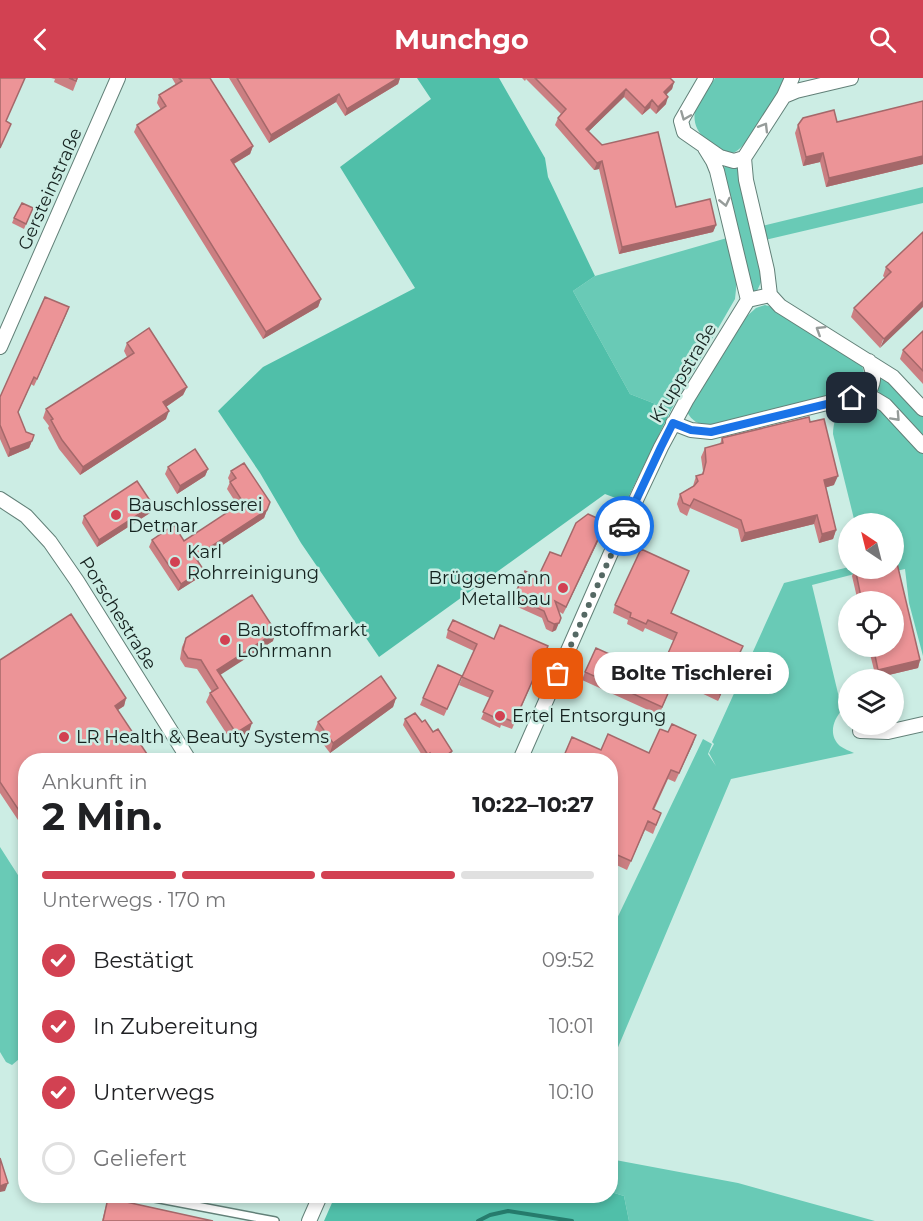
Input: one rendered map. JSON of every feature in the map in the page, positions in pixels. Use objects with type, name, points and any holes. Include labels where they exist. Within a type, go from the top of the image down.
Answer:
[{"type":"street","name":"Gersteinstraße","points":[[0,347],[118,78]]},
{"type":"street","points":[[706,78],[681,121],[684,132],[720,158],[734,161],[744,158]]},
{"type":"street","points":[[792,78],[784,96],[744,158],[746,180],[767,270],[770,295],[780,306],[893,377],[923,409]]},
{"type":"street","points":[[784,96],[851,78]]},
{"type":"street","points":[[705,148],[717,171],[748,300],[770,295]]},
{"type":"street","name":"Kruppstraße","points":[[523,753],[610,555],[661,447],[673,423],[748,300]]},
{"type":"street","points":[[864,397],[874,381],[869,361]]},
{"type":"street","points":[[673,423],[691,430],[711,432],[835,401],[864,397],[875,399],[885,405],[923,446]]},
{"type":"street","name":"Porschestraße","points":[[0,499],[26,516],[51,542],[185,753]]},
{"type":"street","points":[[904,728],[923,724]]},
{"type":"street","points":[[309,1221],[317,1203]]},
{"type":"lane","points":[[181,1203],[275,1221]]},
{"type":"green space","points":[[417,78],[499,78],[545,158],[548,177],[595,276],[573,291],[630,394],[671,410],[626,502],[605,494],[379,657],[301,543],[260,473],[218,411],[263,367],[415,288],[340,167],[431,99]]},
{"type":"green space","points":[[715,78],[785,78],[783,85],[750,137],[738,150],[730,154],[724,154],[702,136],[694,118],[695,110]]},
{"type":"green space","points":[[726,165],[737,165],[762,270],[761,282],[757,291],[752,291],[721,172]]},
{"type":"green space","points":[[923,187],[923,203],[765,240],[762,226]]},
{"type":"green space","points":[[727,238],[737,280],[735,299],[671,410],[630,394],[573,291],[595,276]]},
{"type":"green space","points":[[765,305],[776,308],[859,360],[864,372],[862,383],[856,391],[708,426],[696,422],[687,412],[747,316],[756,308]]},
{"type":"green space","points":[[881,374],[923,415],[923,438],[876,389]]},
{"type":"green space","points":[[864,403],[887,412],[923,451],[923,656],[909,603],[904,569],[904,513],[853,513],[833,434],[838,414],[850,405]]},
{"type":"green space","points":[[838,570],[838,578],[812,585],[838,693],[838,715],[833,728],[834,737],[840,746],[854,753],[731,779],[618,1047],[618,916],[703,739],[712,744],[708,754],[716,766],[709,753],[714,744],[712,742],[784,583]]},
{"type":"green space","points":[[0,847],[18,875],[18,1060],[12,1065],[6,1062],[0,1052]]},
{"type":"green space","points":[[618,1160],[738,1183],[875,1221],[629,1221],[624,1196],[618,1194]]},
{"type":"green space","points":[[618,1194],[624,1196],[629,1221],[324,1221],[332,1203],[618,1203]]},
{"type":"building","points":[[0,78],[25,78],[6,121],[11,124],[0,148]]},
{"type":"building","points":[[179,78],[210,78],[253,146],[231,160],[321,299],[266,332],[137,125],[166,106],[159,95],[182,81]]},
{"type":"building","points":[[237,78],[398,78],[347,109],[339,94],[271,135]]},
{"type":"building","points":[[535,78],[670,78],[674,82],[664,92],[668,97],[658,107],[652,100],[645,108],[626,89],[586,129],[602,145],[658,132],[676,207],[710,199],[716,225],[622,247],[602,161],[597,163],[558,118],[566,109]]},
{"type":"building","points":[[923,101],[923,156],[829,178],[823,153],[806,157],[798,125],[803,118],[834,110],[837,122]]},
{"type":"building","points":[[22,203],[33,208],[26,224],[14,218]]},
{"type":"building","points":[[923,232],[923,301],[884,339],[854,308],[891,272],[886,267]]},
{"type":"building","points":[[45,297],[69,307],[37,379],[34,377],[18,412],[26,432],[34,435],[32,441],[10,449],[0,425],[0,397]]},
{"type":"building","points":[[149,328],[187,387],[163,402],[169,411],[83,467],[62,440],[46,409],[134,353],[127,343]]},
{"type":"building","points":[[923,331],[923,371],[903,350]]},
{"type":"building","points":[[809,417],[810,422],[824,419],[838,476],[824,480],[836,530],[822,534],[817,515],[745,533],[741,520],[694,499],[690,506],[683,503],[680,494],[694,486],[698,481],[696,476],[703,474],[706,462],[705,448],[723,443],[722,438]]},
{"type":"building","points":[[195,449],[208,469],[180,486],[168,467]]},
{"type":"building","points":[[244,463],[270,502],[267,510],[195,557],[203,569],[181,584],[152,540],[174,525],[184,541],[243,502],[230,482],[236,478],[231,471]]},
{"type":"building","name":"Bauschlosserei Detmar","points":[[137,481],[153,505],[99,540],[84,516]]},
{"type":"building","points":[[588,514],[606,522],[566,607],[555,601],[561,618],[559,623],[554,624],[548,621],[544,611],[514,597],[525,571],[538,577],[550,552],[561,556],[576,523]]},
{"type":"building","points":[[641,549],[689,571],[671,613],[743,646],[720,694],[677,673],[662,707],[585,672],[596,648],[658,676],[677,633],[648,620],[646,624],[630,617],[631,613],[615,605]]},
{"type":"building","points":[[857,579],[901,579],[904,591],[860,591]]},
{"type":"building","points":[[904,593],[920,660],[878,669],[875,657],[904,657]]},
{"type":"building","points":[[252,595],[276,632],[217,670],[252,723],[236,733],[210,693],[218,688],[201,660],[188,658],[183,650],[186,638]]},
{"type":"building","name":"LR Health & Beauty Systems","points":[[71,614],[126,698],[115,706],[146,753],[18,753],[18,809],[0,782],[0,660]]},
{"type":"building","points":[[453,620],[494,639],[500,625],[548,646],[514,722],[504,718],[502,721],[483,712],[493,691],[462,677],[477,644],[448,630]]},
{"type":"building","points":[[438,665],[462,676],[447,709],[423,698]]},
{"type":"building","points":[[381,676],[396,698],[333,743],[318,722]]},
{"type":"building","points":[[415,713],[422,722],[425,720],[433,732],[438,729],[452,751],[427,753],[405,719]]},
{"type":"building","points":[[672,724],[696,735],[679,773],[671,770],[653,809],[661,813],[656,825],[648,821],[631,861],[618,855],[618,753],[565,753],[572,737],[601,750],[608,734],[649,753],[660,729],[668,732]]},
{"type":"building","points":[[0,1158],[8,1183],[0,1186]]},
{"type":"building","points":[[107,1203],[131,1203],[213,1221],[103,1221]]},
{"type":"waterway","points":[[478,1221],[490,1215],[508,1211],[572,1221]]},
{"type":"way so far","points":[[558,674],[624,526]]},
{"type":"place","name":"Bauschlosserei Detmar","points":[[116,515]]},
{"type":"place","name":"Karl Rohrreinigung","points":[[175,562]]},
{"type":"place","name":"Brüggemann Metallbau","points":[[563,588]]},
{"type":"place","name":"Baustoffmarkt Lohrmann","points":[[225,640]]},
{"type":"place","name":"Bolte Tischlerei","points":[[558,674]]},
{"type":"place","name":"Ertel Entsorgung","points":[[500,716]]},
{"type":"place","name":"LR Health & Beauty Systems","points":[[64,737]]},
{"type":"route","points":[[624,526],[673,423],[691,430],[711,432],[852,398]]}]
